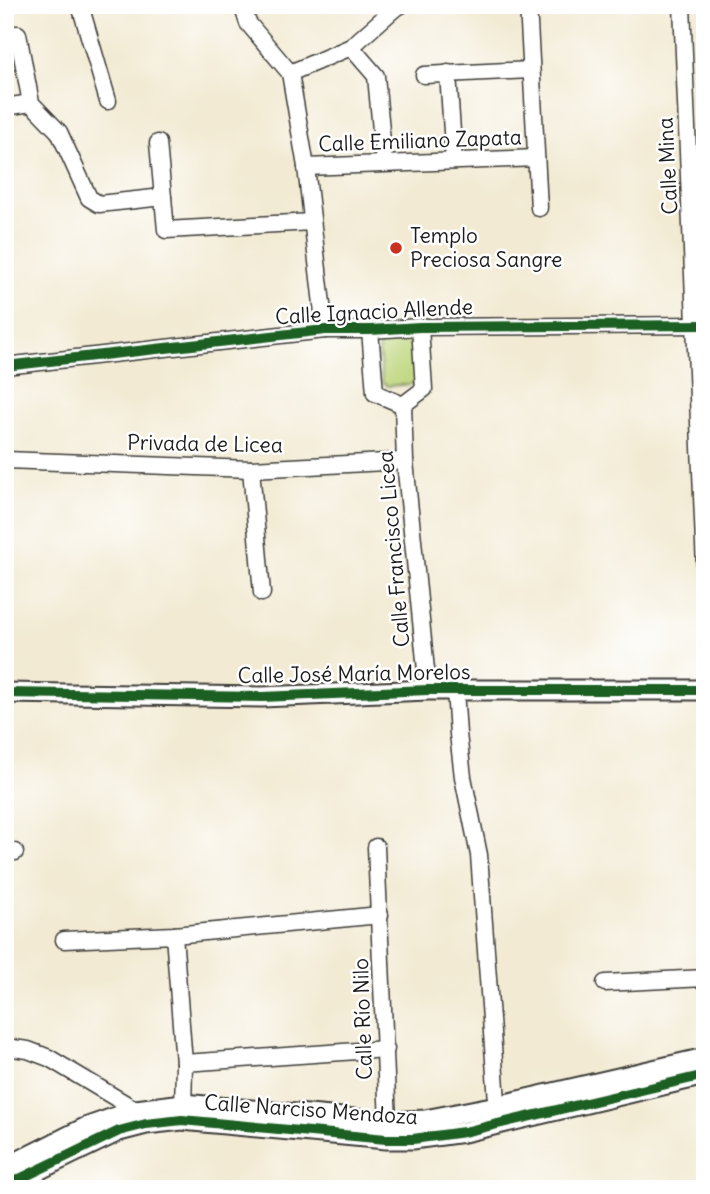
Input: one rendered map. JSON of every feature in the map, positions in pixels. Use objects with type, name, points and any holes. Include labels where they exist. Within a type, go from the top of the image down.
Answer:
[{"type":"street","points":[[80,5],[108,101]]},
{"type":"street","points":[[242,5],[248,23],[290,73],[306,167],[325,330]]},
{"type":"street","points":[[290,73],[351,47],[401,5]]},
{"type":"street","points":[[528,5],[539,208]]},
{"type":"street","name":"Calle Mina","points":[[682,5],[698,201],[705,569]]},
{"type":"street","points":[[5,35],[18,34],[31,103],[59,132],[89,198],[99,204],[163,197]]},
{"type":"street","points":[[351,47],[376,76],[384,163]]},
{"type":"street","points":[[424,75],[531,70]]},
{"type":"street","points":[[449,74],[454,161]]},
{"type":"street","points":[[5,107],[31,103]]},
{"type":"street","points":[[158,143],[166,229],[312,222]]},
{"type":"street","name":"Calle Emiliano Zapata","points":[[306,167],[536,158]]},
{"type":"street","name":"Calle Ignacio Allende","points":[[5,366],[325,330],[700,324]]},
{"type":"street","points":[[370,330],[375,393],[403,405],[424,388],[420,327]]},
{"type":"street","name":"Calle Francisco Licea","points":[[403,405],[405,461],[428,690]]},
{"type":"street","name":"Privada de Licea","points":[[5,460],[251,469],[405,461]]},
{"type":"street","points":[[251,469],[262,593]]},
{"type":"street","name":"Calle José María Morelos","points":[[5,693],[262,697],[428,690],[705,690]]},
{"type":"street","points":[[455,690],[463,777],[479,855],[498,1115]]},
{"type":"street","name":"Calle Río Nilo","points":[[376,847],[388,1122]]},
{"type":"street","points":[[64,940],[174,934],[380,915]]},
{"type":"street","points":[[174,934],[184,1063],[183,1112]]},
{"type":"street","points":[[605,984],[705,978]]},
{"type":"street","points":[[5,1047],[28,1050],[49,1058],[136,1110]]},
{"type":"street","points":[[184,1063],[386,1049]]},
{"type":"street","name":"Calle Narciso Mendoza","points":[[5,1186],[119,1130],[183,1112],[386,1139],[413,1139],[439,1136],[498,1115],[705,1058]]},
{"type":"street","name":"Calle Narciso Mendoza","points":[[5,1168],[85,1128],[136,1110],[388,1122],[425,1120],[498,1115],[705,1076]]},
{"type":"green space","points":[[384,333],[412,333],[416,342],[420,377],[414,384],[388,386],[382,382],[378,339]]},
{"type":"cycle path","points":[[5,366],[325,330],[705,325]]},
{"type":"cycle path","points":[[5,693],[262,697],[428,690],[705,690]]},
{"type":"cycle path","points":[[5,1186],[119,1131],[146,1124],[182,1120],[386,1139],[413,1139],[464,1132],[705,1075]]},
{"type":"place","name":"Templo Preciosa Sangre","points":[[396,248]]}]
